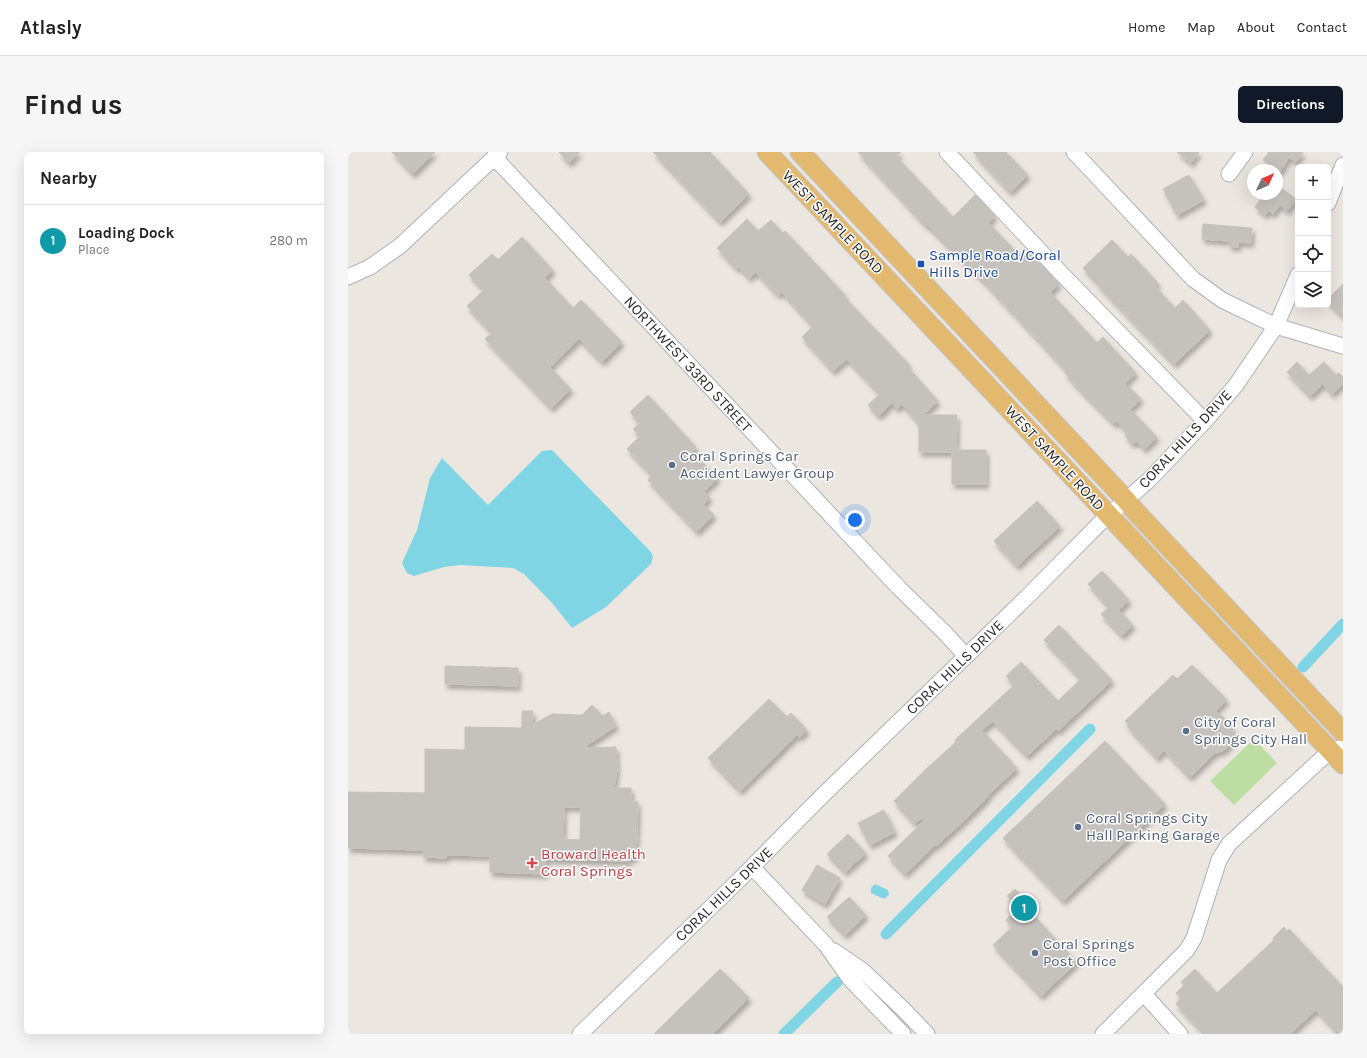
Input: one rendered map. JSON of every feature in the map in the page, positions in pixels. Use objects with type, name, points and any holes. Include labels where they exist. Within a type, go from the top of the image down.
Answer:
[{"type":"main road","name":"WEST SAMPLE ROAD","points":[[767,152],[1264,680],[1337,750],[1343,764]]},
{"type":"main road","name":"WEST SAMPLE ROAD","points":[[800,152],[1343,733]]},
{"type":"main road","points":[[799,186],[839,214],[878,253],[899,258]]},
{"type":"main road","points":[[883,274],[897,274],[938,299]]},
{"type":"main road","points":[[1264,680],[1293,696],[1324,728],[1343,733]]},
{"type":"street","points":[[947,152],[1059,271],[1205,421]]},
{"type":"street","points":[[1229,174],[1245,152]]},
{"type":"street","points":[[348,277],[370,266],[400,246],[497,155]]},
{"type":"street","name":"NORTHWEST 33RD STREET","points":[[497,155],[894,582],[966,656]]},
{"type":"street","points":[[1083,155],[1192,279],[1222,300],[1276,326],[1343,346]]},
{"type":"street","points":[[1329,200],[1343,165]]},
{"type":"street","name":"CORAL HILLS DRIVE","points":[[580,1034],[752,867],[820,798],[1029,596],[1109,515],[1149,480],[1205,421],[1236,385],[1276,326],[1295,282]]},
{"type":"street","points":[[1103,1034],[1188,950],[1194,938],[1212,879],[1224,851],[1236,837],[1337,750]]},
{"type":"street","points":[[752,867],[826,945],[850,979],[903,1034]]},
{"type":"street","points":[[826,945],[862,970],[928,1034]]},
{"type":"street","points":[[1144,994],[1180,1034]]},
{"type":"green space","points":[[1254,739],[1277,763],[1234,805],[1210,781]]},
{"type":"water","points":[[552,450],[650,551],[653,556],[651,564],[606,607],[572,628],[552,603],[524,574],[513,568],[460,565],[444,567],[414,576],[407,573],[402,563],[417,530],[430,478],[442,458],[488,505],[542,451]]},
{"type":"water","points":[[875,884],[888,890],[889,895],[884,899],[871,893],[871,888]]},
{"type":"building","points":[[392,152],[435,152],[413,174]]},
{"type":"building","points":[[559,152],[580,152],[569,163]]},
{"type":"building","points":[[653,152],[710,152],[749,194],[720,222]]},
{"type":"building","points":[[858,152],[901,152],[896,156],[953,217],[975,195],[995,216],[988,222],[1020,256],[1027,250],[1059,284],[1050,292],[1097,343],[1103,337],[1136,373],[1125,383],[1141,399],[1130,409],[1157,437],[1144,449],[1136,441],[1132,444],[1125,436],[1128,433],[1117,421],[1114,424],[1082,392],[1065,373],[1067,371],[988,286],[927,225],[926,226]]},
{"type":"building","points":[[973,152],[1006,152],[1028,175],[1010,192]]},
{"type":"building","points":[[1177,152],[1199,152],[1191,163]]},
{"type":"building","points":[[1269,152],[1303,152],[1296,162],[1289,157],[1283,167],[1283,164],[1269,164],[1263,160]]},
{"type":"building","points":[[1189,175],[1204,200],[1177,215],[1163,189]]},
{"type":"building","points":[[1283,189],[1295,198],[1287,211],[1280,205],[1273,214],[1269,211],[1265,215],[1255,207],[1260,200],[1283,200]]},
{"type":"building","points":[[747,219],[758,231],[771,220],[783,233],[785,231],[846,296],[845,298],[909,364],[907,366],[938,401],[923,415],[957,415],[956,450],[986,450],[986,484],[952,484],[952,452],[919,452],[919,423],[902,404],[897,409],[892,403],[879,416],[868,405],[880,394],[847,359],[833,371],[802,337],[813,326],[782,292],[778,295],[756,272],[749,278],[739,267],[737,269],[717,248]]},
{"type":"building","points":[[1203,224],[1252,228],[1251,243],[1238,242],[1238,247],[1229,246],[1230,241],[1202,239]]},
{"type":"building","points":[[522,237],[553,270],[545,278],[573,308],[581,300],[622,342],[602,362],[579,339],[550,367],[571,389],[551,408],[485,339],[492,333],[467,306],[484,290],[469,275],[492,254],[498,260]]},
{"type":"building","points":[[1112,240],[1128,257],[1131,254],[1158,283],[1155,286],[1175,308],[1183,300],[1210,330],[1174,364],[1083,268]]},
{"type":"building","points":[[1343,284],[1343,317],[1331,305],[1331,296]]},
{"type":"building","points":[[1297,362],[1309,375],[1324,362],[1336,375],[1339,373],[1343,377],[1343,384],[1332,394],[1323,384],[1310,396],[1287,372]]},
{"type":"building","points":[[648,395],[696,447],[692,452],[718,478],[704,491],[710,498],[703,504],[714,515],[697,532],[648,480],[652,475],[627,449],[640,436],[633,429],[640,423],[630,412]]},
{"type":"building","points":[[1037,501],[1060,526],[1017,566],[994,541]]},
{"type":"building","points":[[1102,571],[1129,600],[1119,610],[1133,625],[1122,636],[1101,614],[1109,607],[1088,584]]},
{"type":"building","points":[[1059,625],[1112,680],[1058,731],[1056,729],[1027,756],[993,721],[982,730],[1017,768],[988,795],[989,796],[968,817],[936,846],[935,845],[905,874],[888,856],[932,813],[914,823],[894,801],[956,742],[955,740],[1014,685],[1006,676],[1021,662],[1058,701],[1081,679],[1044,640]]},
{"type":"building","points":[[1192,665],[1227,700],[1215,711],[1228,721],[1232,728],[1233,734],[1232,741],[1227,748],[1215,753],[1190,777],[1164,750],[1157,758],[1127,726],[1129,725],[1125,721],[1173,675],[1177,679]]},
{"type":"building","points":[[445,666],[518,668],[518,686],[445,684]]},
{"type":"building","points":[[769,699],[787,717],[791,713],[807,730],[800,737],[797,735],[740,791],[708,758]]},
{"type":"building","points":[[592,705],[603,716],[609,712],[616,726],[583,748],[616,747],[617,769],[614,788],[631,788],[631,801],[638,802],[636,857],[630,857],[629,861],[545,859],[545,874],[490,872],[490,856],[446,855],[446,858],[423,857],[424,850],[348,848],[348,792],[425,793],[425,749],[465,750],[465,727],[522,728],[522,711],[533,711],[532,725],[552,714],[582,715]],"holes":[[[564,807],[581,807],[580,840],[563,839]]]},
{"type":"building","name":"Coral Springs City Hall Parking Garage","points":[[1105,741],[1165,804],[1063,901],[1003,838]]},
{"type":"building","points":[[884,810],[895,832],[870,845],[858,823]]},
{"type":"building","points":[[848,834],[866,853],[845,872],[827,854]]},
{"type":"building","points":[[817,865],[840,878],[825,904],[802,890]]},
{"type":"building","name":"Coral Springs Post Office","points":[[1015,889],[1031,906],[1028,909],[1077,962],[1041,996],[993,945],[1012,927],[1006,920],[1018,907],[1007,896]]},
{"type":"building","points":[[849,897],[866,915],[845,935],[827,917]]},
{"type":"building","points":[[1284,927],[1287,931],[1289,929],[1343,987],[1343,1034],[1339,1034],[1316,1010],[1290,1034],[1205,1034],[1176,1004],[1181,998],[1176,993],[1184,985],[1181,982],[1195,969],[1217,993],[1274,940],[1273,938]]},
{"type":"building","points":[[720,969],[749,998],[713,1034],[654,1034]]},
{"type":"waterway","points":[[1303,667],[1343,624]]},
{"type":"waterway","points":[[886,934],[1090,729]]},
{"type":"waterway","points":[[784,1034],[837,982]]},
{"type":"place","name":"Sample Road/Coral Hills Drive","points":[[921,264]]},
{"type":"place","name":"Coral Springs Car Accident Lawyer Group","points":[[672,465]]},
{"type":"place","name":"City of Coral Springs City Hall","points":[[1186,731]]},
{"type":"place","name":"Coral Springs City Hall Parking Garage","points":[[1078,827]]},
{"type":"place","name":"Broward Health Coral Springs","points":[[532,863]]},
{"type":"place","name":"Loading Dock","points":[[1024,908]]},
{"type":"place","name":"Coral Springs Post Office","points":[[1035,953]]}]
